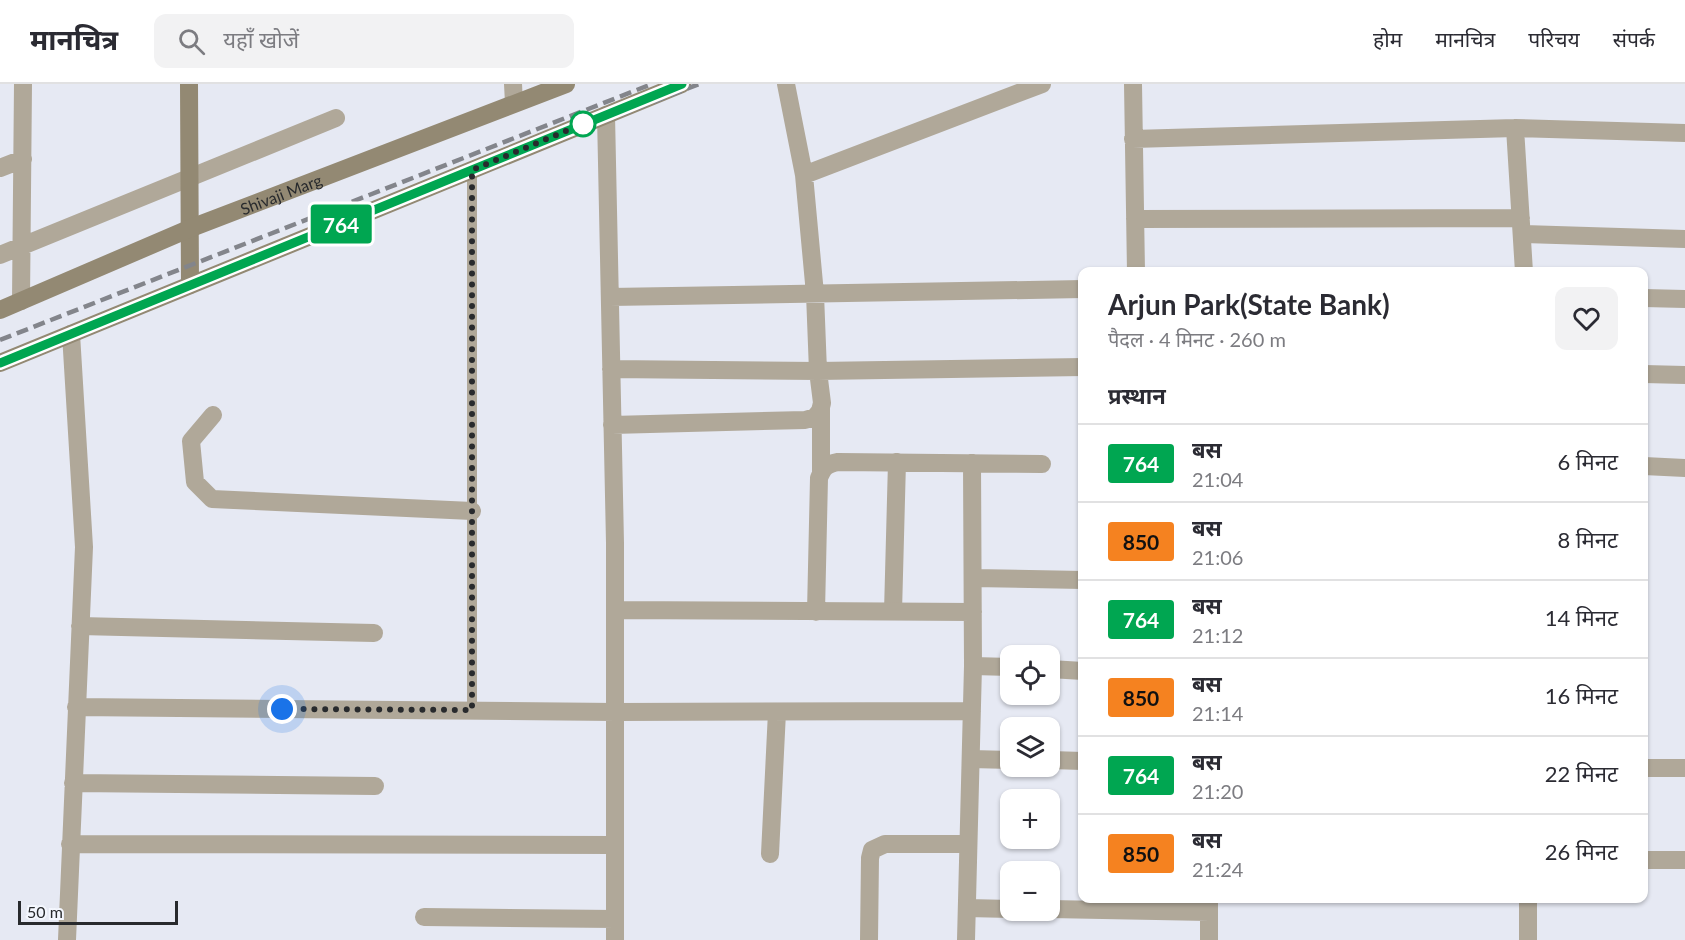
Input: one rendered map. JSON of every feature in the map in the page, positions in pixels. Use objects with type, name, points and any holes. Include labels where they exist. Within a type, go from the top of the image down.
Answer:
[{"type":"main road","points":[[189,84],[190,285]]},
{"type":"main road","name":"Shivaji Marg","points":[[0,310],[190,228],[566,84]]},
{"type":"main road","points":[[0,363],[682,84]]},
{"type":"street","points":[[21,301],[24,84]]},
{"type":"street","points":[[513,84],[514,103]]},
{"type":"street","points":[[786,84],[804,175],[815,294],[821,407],[816,612]]},
{"type":"street","points":[[804,175],[1041,84]]},
{"type":"street","points":[[1133,84],[1136,267]]},
{"type":"street","points":[[606,115],[615,610],[615,940]]},
{"type":"street","points":[[0,255],[336,118]]},
{"type":"street","points":[[1133,139],[1515,128],[1685,133]]},
{"type":"street","points":[[1515,128],[1524,267]]},
{"type":"street","points":[[0,168],[23,159]]},
{"type":"street","points":[[1135,219],[1521,226],[1685,239]]},
{"type":"street","points":[[609,297],[1078,289]]},
{"type":"street","points":[[1648,298],[1685,299]]},
{"type":"street","points":[[67,940],[84,529],[71,334]]},
{"type":"street","points":[[611,369],[818,371],[1078,367]]},
{"type":"street","points":[[1648,374],[1685,375]]},
{"type":"street","points":[[612,425],[805,420],[815,417],[821,407]]},
{"type":"street","points":[[213,415],[191,441],[195,482],[212,499],[472,511]]},
{"type":"street","points":[[821,474],[822,469],[829,464],[838,462],[1042,464]]},
{"type":"street","points":[[893,612],[897,462]]},
{"type":"street","points":[[966,940],[973,666],[972,463]]},
{"type":"street","points":[[1648,466],[1685,468]]},
{"type":"street","points":[[973,578],[1078,580]]},
{"type":"street","points":[[615,610],[973,612]]},
{"type":"street","points":[[80,626],[374,633]]},
{"type":"street","points":[[973,666],[1000,667]]},
{"type":"street","points":[[1060,669],[1078,670]]},
{"type":"street","points":[[76,707],[616,712],[972,711]]},
{"type":"street","points":[[770,854],[777,712]]},
{"type":"street","points":[[971,759],[1000,760]]},
{"type":"street","points":[[1060,760],[1078,761]]},
{"type":"street","points":[[1648,768],[1685,768]]},
{"type":"street","points":[[73,783],[375,786]]},
{"type":"street","points":[[70,844],[615,845]]},
{"type":"street","points":[[869,940],[872,850],[885,844],[969,844]]},
{"type":"street","points":[[1648,860],[1685,860]]},
{"type":"street","points":[[1528,903],[1528,940]]},
{"type":"street","points":[[1060,909],[1209,905],[1209,940]]},
{"type":"street","points":[[967,908],[1000,909]]},
{"type":"street","points":[[424,917],[615,919]]},
{"type":"lane","points":[[472,170],[472,710]]},
{"type":"railway","points":[[0,340],[652,84]]},
{"type":"railway","points":[[0,358],[699,84]]},
{"type":"bus line","name":"764","points":[[0,363],[682,84]]},
{"type":"route","points":[[282,709],[472,710],[472,170],[583,124]]}]
